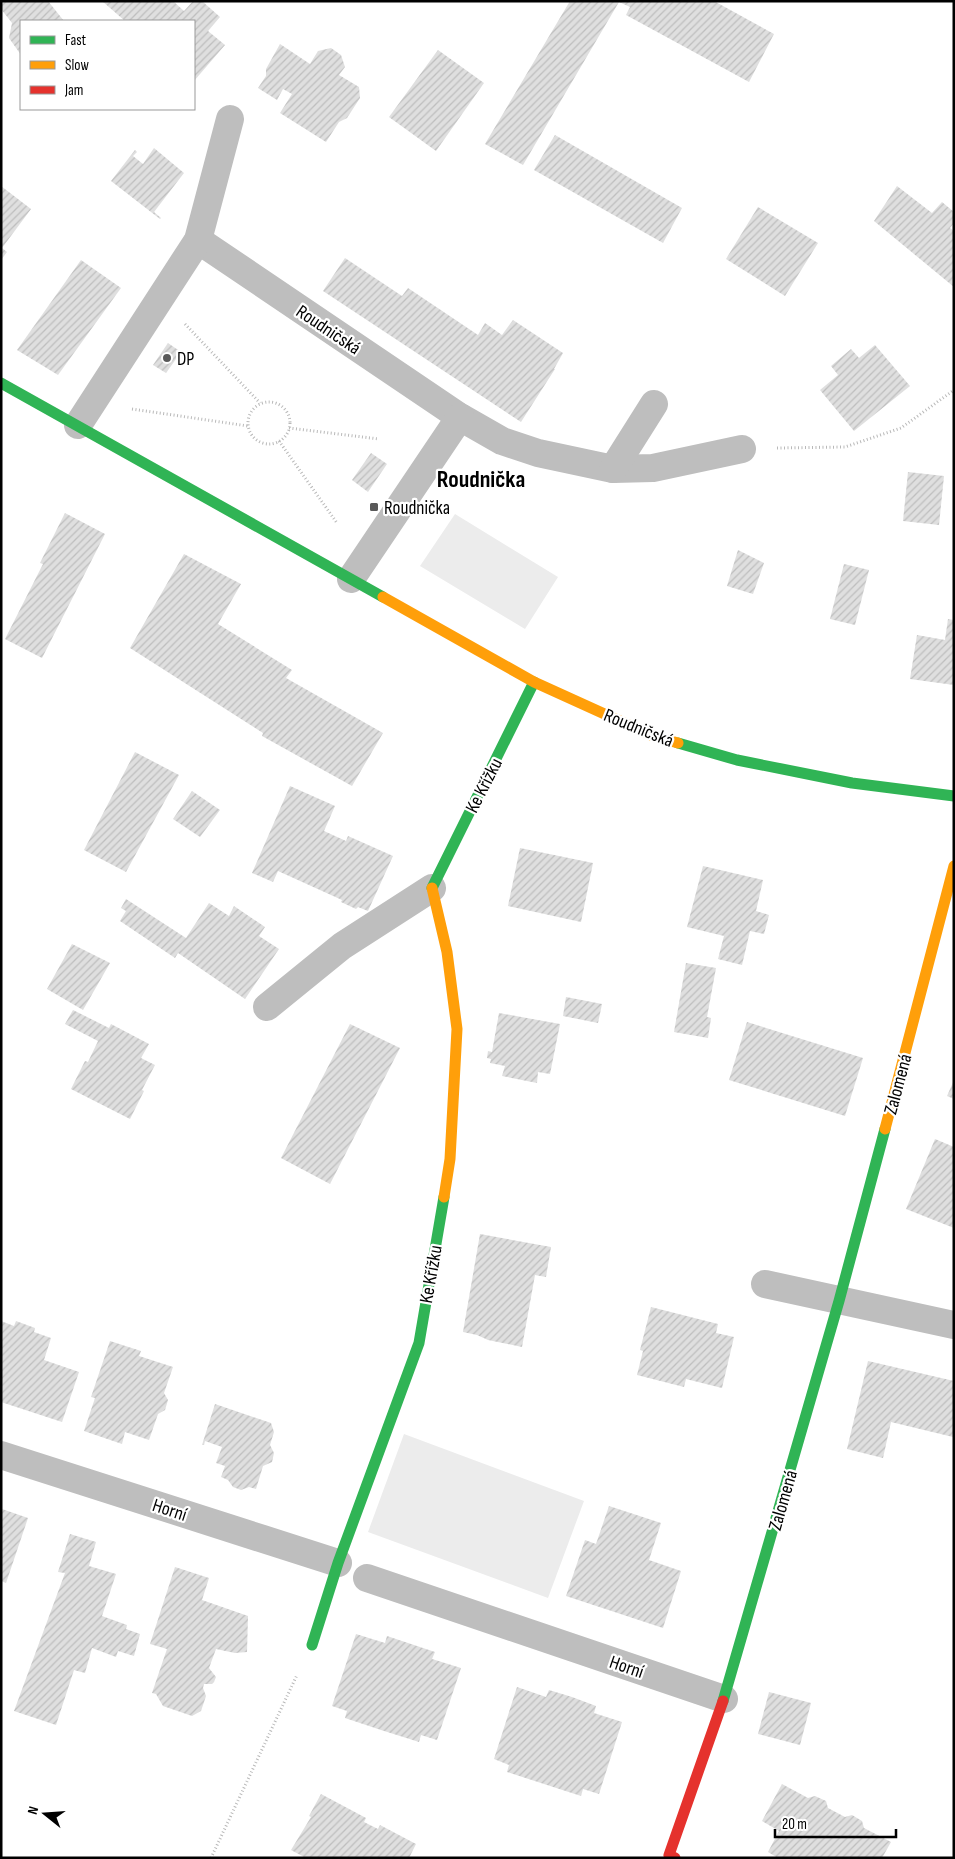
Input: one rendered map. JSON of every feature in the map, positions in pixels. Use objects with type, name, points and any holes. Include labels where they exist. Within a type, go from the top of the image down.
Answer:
[{"type":"street","points":[[78,425],[198,240],[230,119]]},
{"type":"street","name":"Roudničská","points":[[198,240],[460,418],[502,441],[538,453],[613,469],[652,468],[742,449]]},
{"type":"street","name":"Roudničská","points":[[1,383],[534,682],[653,736],[737,760],[852,782],[954,796]]},
{"type":"street","points":[[613,469],[654,404]]},
{"type":"street","points":[[351,579],[460,418]]},
{"type":"street","name":"Ke Křížku","points":[[312,1646],[338,1563],[419,1343],[450,1159],[457,1029],[447,952],[432,888],[534,682]]},
{"type":"street","name":"Zalomená","points":[[724,1699],[840,1301],[954,866]]},
{"type":"street","points":[[267,1007],[342,946],[432,888]]},
{"type":"street","points":[[765,1284],[954,1325]]},
{"type":"street","name":"Horní","points":[[1,1455],[338,1563]]},
{"type":"street","name":"Horní","points":[[367,1578],[724,1699]]},
{"type":"street","points":[[672,1856],[724,1699]]},
{"type":"path","points":[[184,323],[260,403]]},
{"type":"path","points":[[742,449],[845,447],[901,428],[954,390]]},
{"type":"path","points":[[267,401],[281,405],[289,416],[289,428],[279,442],[272,444],[259,441],[254,438],[248,426],[250,412],[260,403],[267,401]]},
{"type":"path","points":[[131,416],[130,409],[248,426]]},
{"type":"path","points":[[289,428],[379,440]]},
{"type":"path","points":[[380,447],[379,440],[384,431]]},
{"type":"path","points":[[279,442],[337,523]]},
{"type":"path","points":[[330,524],[344,520]]},
{"type":"path","points":[[211,1858],[312,1646]]},
{"type":"shaded area","points":[[455,514],[558,577],[525,629],[420,566]]},
{"type":"shaded area","points":[[404,1434],[584,1501],[548,1598],[368,1532]]},
{"type":"building","points":[[1,1],[48,1],[63,20],[20,20],[20,54],[9,38],[12,23],[1,9]]},
{"type":"building","points":[[102,1],[173,1],[184,11],[193,1],[202,1],[220,17],[208,31],[225,45],[195,80],[195,20],[124,20]]},
{"type":"building","points":[[570,1],[714,1],[774,34],[749,82],[626,15],[630,7],[619,2],[523,165],[485,144]]},
{"type":"building","points":[[280,44],[310,64],[318,51],[331,48],[341,55],[345,67],[339,75],[359,87],[360,98],[347,118],[339,122],[326,142],[280,113],[292,94],[283,89],[277,100],[258,88],[266,76],[266,69]]},
{"type":"building","points":[[438,50],[484,83],[436,151],[389,117]]},
{"type":"building","points":[[555,135],[682,208],[663,243],[534,170]]},
{"type":"building","points":[[154,148],[184,173],[154,212],[160,219],[111,181],[135,150],[137,152],[133,156],[143,164]]},
{"type":"building","points":[[1,186],[31,209],[2,248],[7,252],[1,260]]},
{"type":"building","points":[[897,186],[932,213],[942,202],[954,212],[954,223],[950,228],[954,231],[954,287],[874,221]]},
{"type":"building","points":[[758,207],[818,243],[785,296],[726,259]]},
{"type":"building","points":[[345,258],[402,296],[408,288],[478,335],[485,323],[502,335],[513,320],[563,353],[521,422],[323,291]]},
{"type":"building","points":[[81,260],[121,288],[58,375],[17,350]]},
{"type":"building","name":"DP","points":[[168,343],[181,352],[166,373],[153,365]]},
{"type":"building","points":[[875,345],[910,386],[854,431],[820,390],[838,375],[831,366],[851,349],[859,358]]},
{"type":"building","points":[[371,453],[387,464],[368,492],[352,480]]},
{"type":"building","points":[[908,472],[944,476],[939,525],[903,521]]},
{"type":"building","points":[[65,513],[105,534],[42,658],[5,639],[43,564],[40,563]]},
{"type":"building","points":[[738,550],[764,563],[753,594],[727,586]]},
{"type":"building","points":[[184,554],[241,584],[218,624],[292,670],[286,678],[383,733],[352,786],[262,736],[263,733],[130,648]]},
{"type":"building","points":[[844,564],[869,570],[855,625],[830,619]]},
{"type":"building","points":[[948,619],[954,620],[954,685],[910,679],[917,635],[945,640]]},
{"type":"building","points":[[135,752],[179,775],[126,872],[84,850]]},
{"type":"building","points":[[290,786],[335,806],[324,831],[346,841],[348,836],[393,856],[368,911],[358,907],[356,909],[341,902],[342,900],[278,871],[273,882],[252,873]]},
{"type":"building","points":[[192,791],[220,810],[200,837],[173,819]]},
{"type":"building","points":[[520,848],[593,863],[581,922],[508,906]]},
{"type":"building","points":[[703,866],[763,880],[756,911],[769,915],[764,934],[750,931],[742,965],[718,959],[724,936],[687,927]]},
{"type":"building","points":[[126,899],[186,938],[209,903],[229,916],[234,906],[265,927],[259,936],[279,949],[245,999],[178,953],[175,958],[120,921],[126,911],[121,908]]},
{"type":"building","points":[[72,944],[110,963],[83,1010],[47,989]]},
{"type":"building","points":[[686,963],[716,968],[707,1017],[711,1018],[708,1038],[674,1032]]},
{"type":"building","points":[[566,997],[602,1004],[598,1023],[563,1016]]},
{"type":"building","points":[[73,1010],[109,1028],[111,1024],[149,1044],[141,1058],[155,1065],[130,1119],[71,1089],[85,1061],[88,1062],[98,1041],[65,1024]]},
{"type":"building","points":[[499,1013],[560,1024],[550,1074],[538,1072],[537,1083],[502,1076],[505,1066],[490,1063],[491,1059],[487,1058],[488,1051],[492,1052]]},
{"type":"building","points":[[747,1022],[863,1058],[845,1116],[729,1080]]},
{"type":"building","points":[[350,1024],[400,1048],[330,1184],[281,1158]]},
{"type":"building","points":[[954,1080],[954,1099],[947,1096]]},
{"type":"building","points":[[935,1139],[954,1147],[954,1228],[906,1209]]},
{"type":"building","points":[[480,1234],[551,1247],[546,1277],[535,1275],[522,1347],[488,1340],[463,1332]]},
{"type":"building","points":[[651,1307],[718,1324],[716,1333],[734,1337],[722,1388],[686,1379],[684,1387],[637,1375],[643,1351],[640,1350]]},
{"type":"building","points":[[1,1321],[14,1326],[16,1321],[35,1328],[34,1332],[51,1338],[44,1360],[79,1372],[62,1422],[1,1402]]},
{"type":"building","points":[[110,1341],[141,1351],[139,1356],[173,1367],[164,1393],[168,1400],[165,1410],[158,1414],[149,1440],[125,1432],[122,1444],[84,1431],[95,1398],[91,1397]]},
{"type":"building","points":[[868,1361],[954,1381],[953,1437],[891,1422],[883,1458],[847,1449]]},
{"type":"building","points":[[215,1404],[271,1423],[274,1432],[270,1445],[274,1453],[272,1462],[263,1466],[256,1489],[249,1487],[241,1490],[233,1487],[228,1480],[221,1477],[225,1466],[216,1463],[222,1447],[205,1441],[204,1445],[202,1445]]},
{"type":"building","points":[[609,1506],[661,1523],[649,1560],[681,1571],[663,1628],[566,1596],[585,1540],[596,1544]]},
{"type":"building","points":[[2,1509],[28,1518],[6,1583],[1,1581]]},
{"type":"building","points":[[70,1534],[96,1542],[89,1566],[116,1574],[102,1616],[127,1625],[126,1629],[140,1634],[134,1656],[118,1651],[116,1657],[92,1648],[85,1673],[74,1670],[56,1725],[14,1711],[65,1573],[58,1572]]},
{"type":"building","points":[[175,1567],[209,1578],[202,1600],[248,1616],[247,1652],[235,1653],[216,1649],[209,1668],[216,1677],[212,1684],[204,1684],[203,1688],[206,1696],[201,1711],[192,1716],[163,1706],[156,1694],[152,1693],[167,1649],[150,1644]]},
{"type":"building","points":[[356,1634],[385,1643],[387,1636],[435,1652],[432,1659],[461,1668],[437,1740],[421,1735],[419,1742],[381,1730],[345,1718],[347,1711],[332,1706]]},
{"type":"building","points":[[517,1687],[546,1697],[549,1690],[572,1697],[596,1706],[594,1713],[622,1722],[599,1794],[583,1789],[581,1796],[507,1772],[509,1765],[494,1759]]},
{"type":"building","points":[[769,1692],[811,1703],[800,1745],[758,1734]]},
{"type":"building","points":[[782,1784],[808,1798],[815,1796],[826,1801],[828,1808],[845,1817],[852,1815],[862,1821],[864,1828],[891,1842],[882,1858],[778,1858],[768,1852],[779,1831],[762,1821]]},
{"type":"building","points":[[321,1794],[366,1818],[364,1822],[378,1829],[380,1825],[416,1844],[409,1858],[306,1858],[291,1850],[311,1817],[309,1816]]},
{"type":"traffic: fast","points":[[1,383],[383,597]]},
{"type":"traffic: fast","points":[[432,888],[534,682]]},
{"type":"traffic: fast","points":[[678,743],[737,760],[852,783],[954,796]]},
{"type":"traffic: fast","points":[[723,1701],[839,1301],[885,1129]]},
{"type":"traffic: fast","points":[[312,1645],[338,1563],[419,1343],[444,1197]]},
{"type":"traffic: slow","points":[[383,597],[534,682],[653,736],[678,743]]},
{"type":"traffic: slow","points":[[885,1129],[954,866]]},
{"type":"traffic: slow","points":[[432,888],[447,952],[457,1029],[450,1159],[444,1197]]},
{"type":"traffic: jam","points":[[675,1858],[669,1855],[723,1701]]},
{"type":"place","name":"DP","points":[[167,358]]},
{"type":"place","name":"Roudnička","points":[[374,507]]},
{"type":"district","name":"Roudnička","points":[[481,479]]}]
